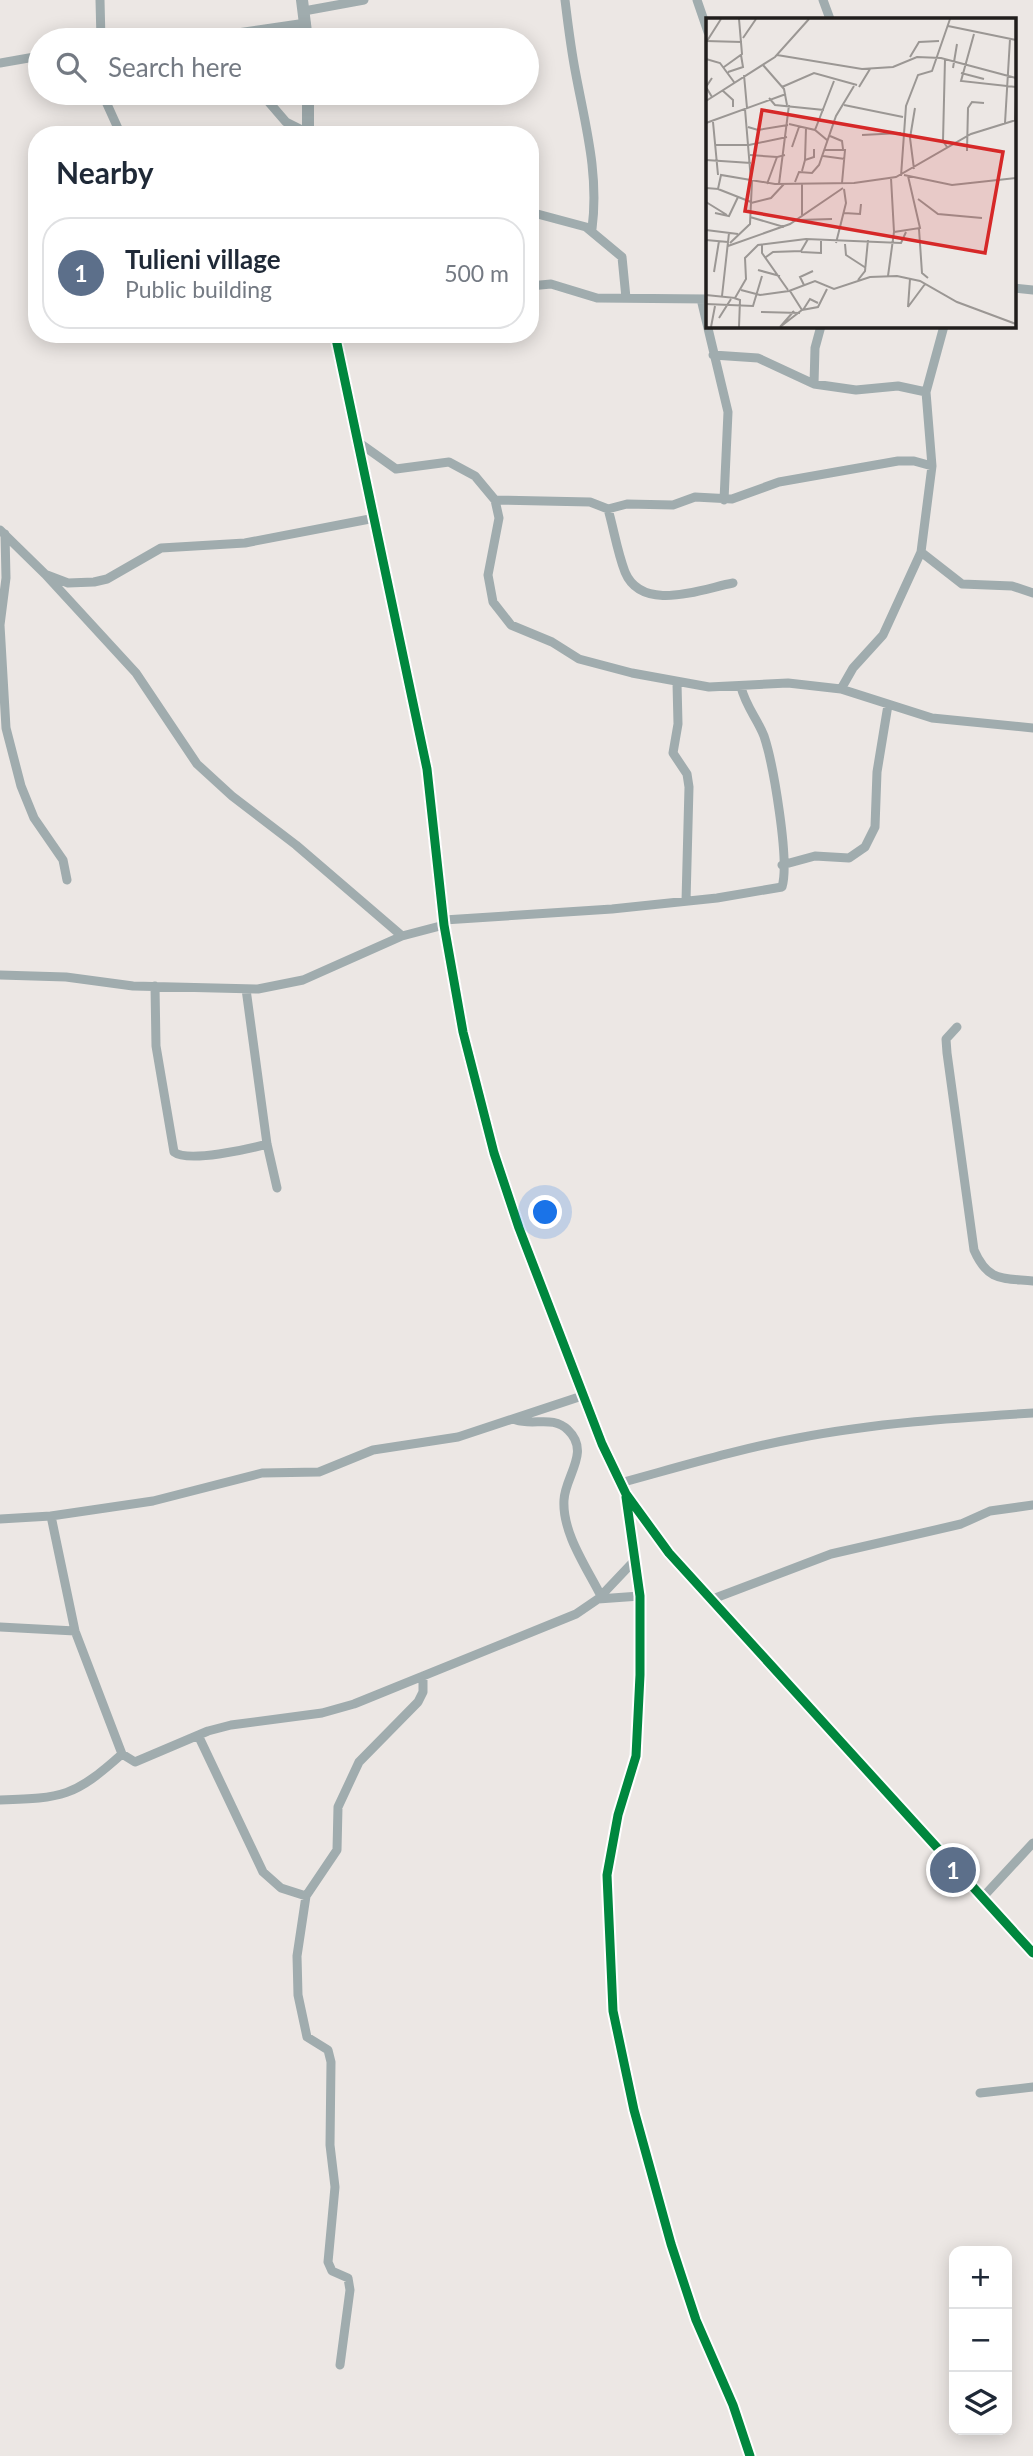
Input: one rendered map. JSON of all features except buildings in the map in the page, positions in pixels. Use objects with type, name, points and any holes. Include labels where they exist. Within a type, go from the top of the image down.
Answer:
[{"type":"street","points":[[100,0],[101,28]]},
{"type":"street","points":[[237,28],[363,0]]},
{"type":"street","points":[[565,0],[575,72],[593,158],[596,202],[592,229]]},
{"type":"street","points":[[697,0],[706,26]]},
{"type":"street","points":[[823,0],[830,18]]},
{"type":"street","points":[[0,63],[28,58]]},
{"type":"street","points":[[107,105],[117,126]]},
{"type":"street","points":[[271,105],[286,122],[293,126]]},
{"type":"street","points":[[308,105],[308,126]]},
{"type":"street","points":[[539,214],[592,229],[622,257],[626,298]]},
{"type":"street","points":[[539,285],[546,284],[581,296],[704,299]]},
{"type":"street","points":[[708,327],[728,412],[724,500]]},
{"type":"street","points":[[814,384],[815,348],[821,327]]},
{"type":"street","points":[[841,689],[853,668],[883,635],[921,552],[932,466],[926,392],[944,327]]},
{"type":"street","points":[[335,343],[375,518],[428,774],[444,923],[463,1032],[494,1153],[582,1396],[623,1488],[668,1553],[1033,1953]]},
{"type":"street","points":[[713,355],[758,358],[814,384],[856,390],[898,386],[926,392]]},
{"type":"street","points":[[356,441],[396,469],[428,463],[456,464],[475,476],[495,500],[499,528],[488,584],[493,602],[511,625],[596,665],[677,683],[741,687],[788,683],[841,689],[932,719],[1033,728]]},
{"type":"street","points":[[495,500],[590,502],[608,509],[627,505],[673,505],[695,497],[724,500],[772,483],[887,463],[914,461],[932,466]]},
{"type":"street","points":[[608,509],[626,575],[638,589],[658,596],[733,583]]},
{"type":"street","points":[[45,574],[68,583],[94,582],[107,579],[161,548],[245,543],[375,518]]},
{"type":"street","points":[[3,532],[136,673],[197,764],[402,936]]},
{"type":"street","points":[[3,532],[6,578],[0,625],[6,728],[30,807],[63,860],[67,880]]},
{"type":"street","points":[[921,552],[962,584],[1012,586],[1033,593]]},
{"type":"street","points":[[677,683],[678,724],[673,753],[687,774],[689,787],[686,901]]},
{"type":"street","points":[[0,975],[66,977],[155,986],[246,989],[282,986],[402,936],[444,923],[686,901],[779,889],[783,884],[780,814],[765,740],[746,706],[741,687]]},
{"type":"street","points":[[782,865],[807,857],[849,858],[865,847],[874,827],[877,772],[888,705]]},
{"type":"street","points":[[155,986],[156,1046],[174,1152],[180,1155],[217,1154],[267,1144]]},
{"type":"street","points":[[246,989],[267,1144],[277,1188]]},
{"type":"street","points":[[957,1027],[946,1038],[947,1053],[974,1251],[985,1271],[993,1276],[1033,1281]]},
{"type":"street","points":[[0,1519],[51,1516],[153,1501],[262,1473],[319,1472],[373,1450],[441,1441],[514,1420],[582,1396]]},
{"type":"street","points":[[623,1488],[729,1452],[798,1437],[877,1425],[1033,1413]]},
{"type":"street","points":[[514,1420],[550,1421],[567,1429],[573,1436],[579,1455],[565,1491],[566,1519],[599,1597]]},
{"type":"street","points":[[623,1488],[640,1596],[636,1756],[618,1815],[607,1875],[613,2011],[634,2110],[671,2244],[696,2320],[733,2405],[750,2456]]},
{"type":"street","points":[[710,1600],[831,1554],[961,1524],[990,1511],[1033,1505]]},
{"type":"street","points":[[51,1516],[75,1631],[122,1754],[135,1762],[198,1735],[231,1725],[333,1710],[387,1693],[576,1614],[599,1597],[634,1561]]},
{"type":"street","points":[[599,1597],[640,1596]]},
{"type":"street","points":[[0,1627],[75,1631]]},
{"type":"street","points":[[340,2365],[350,2283],[344,2274],[332,2272],[328,2262],[335,2187],[330,2145],[331,2062],[328,2050],[307,2037],[298,1995],[297,1956],[306,1896],[337,1850],[338,1807],[351,1777],[369,1749],[418,1702],[422,1696],[424,1676]]},
{"type":"street","points":[[198,1735],[263,1872],[282,1888],[306,1896]]},
{"type":"street","points":[[0,1800],[65,1795],[86,1784],[122,1754]]},
{"type":"street","points":[[983,1897],[1033,1843]]},
{"type":"street","points":[[980,2093],[1033,2087]]},
{"type":"cycle path","points":[[337,343],[427,769],[444,925],[463,1032],[494,1153],[519,1228],[602,1444],[626,1494],[669,1553],[1033,1953]]},
{"type":"cycle path","points":[[626,1497],[640,1596],[640,1675],[636,1756],[618,1815],[607,1875],[613,2011],[634,2110],[671,2244],[696,2320],[733,2405],[750,2456]]},
{"type":"place","name":"Tulieni village","points":[[953,1870]]}]
